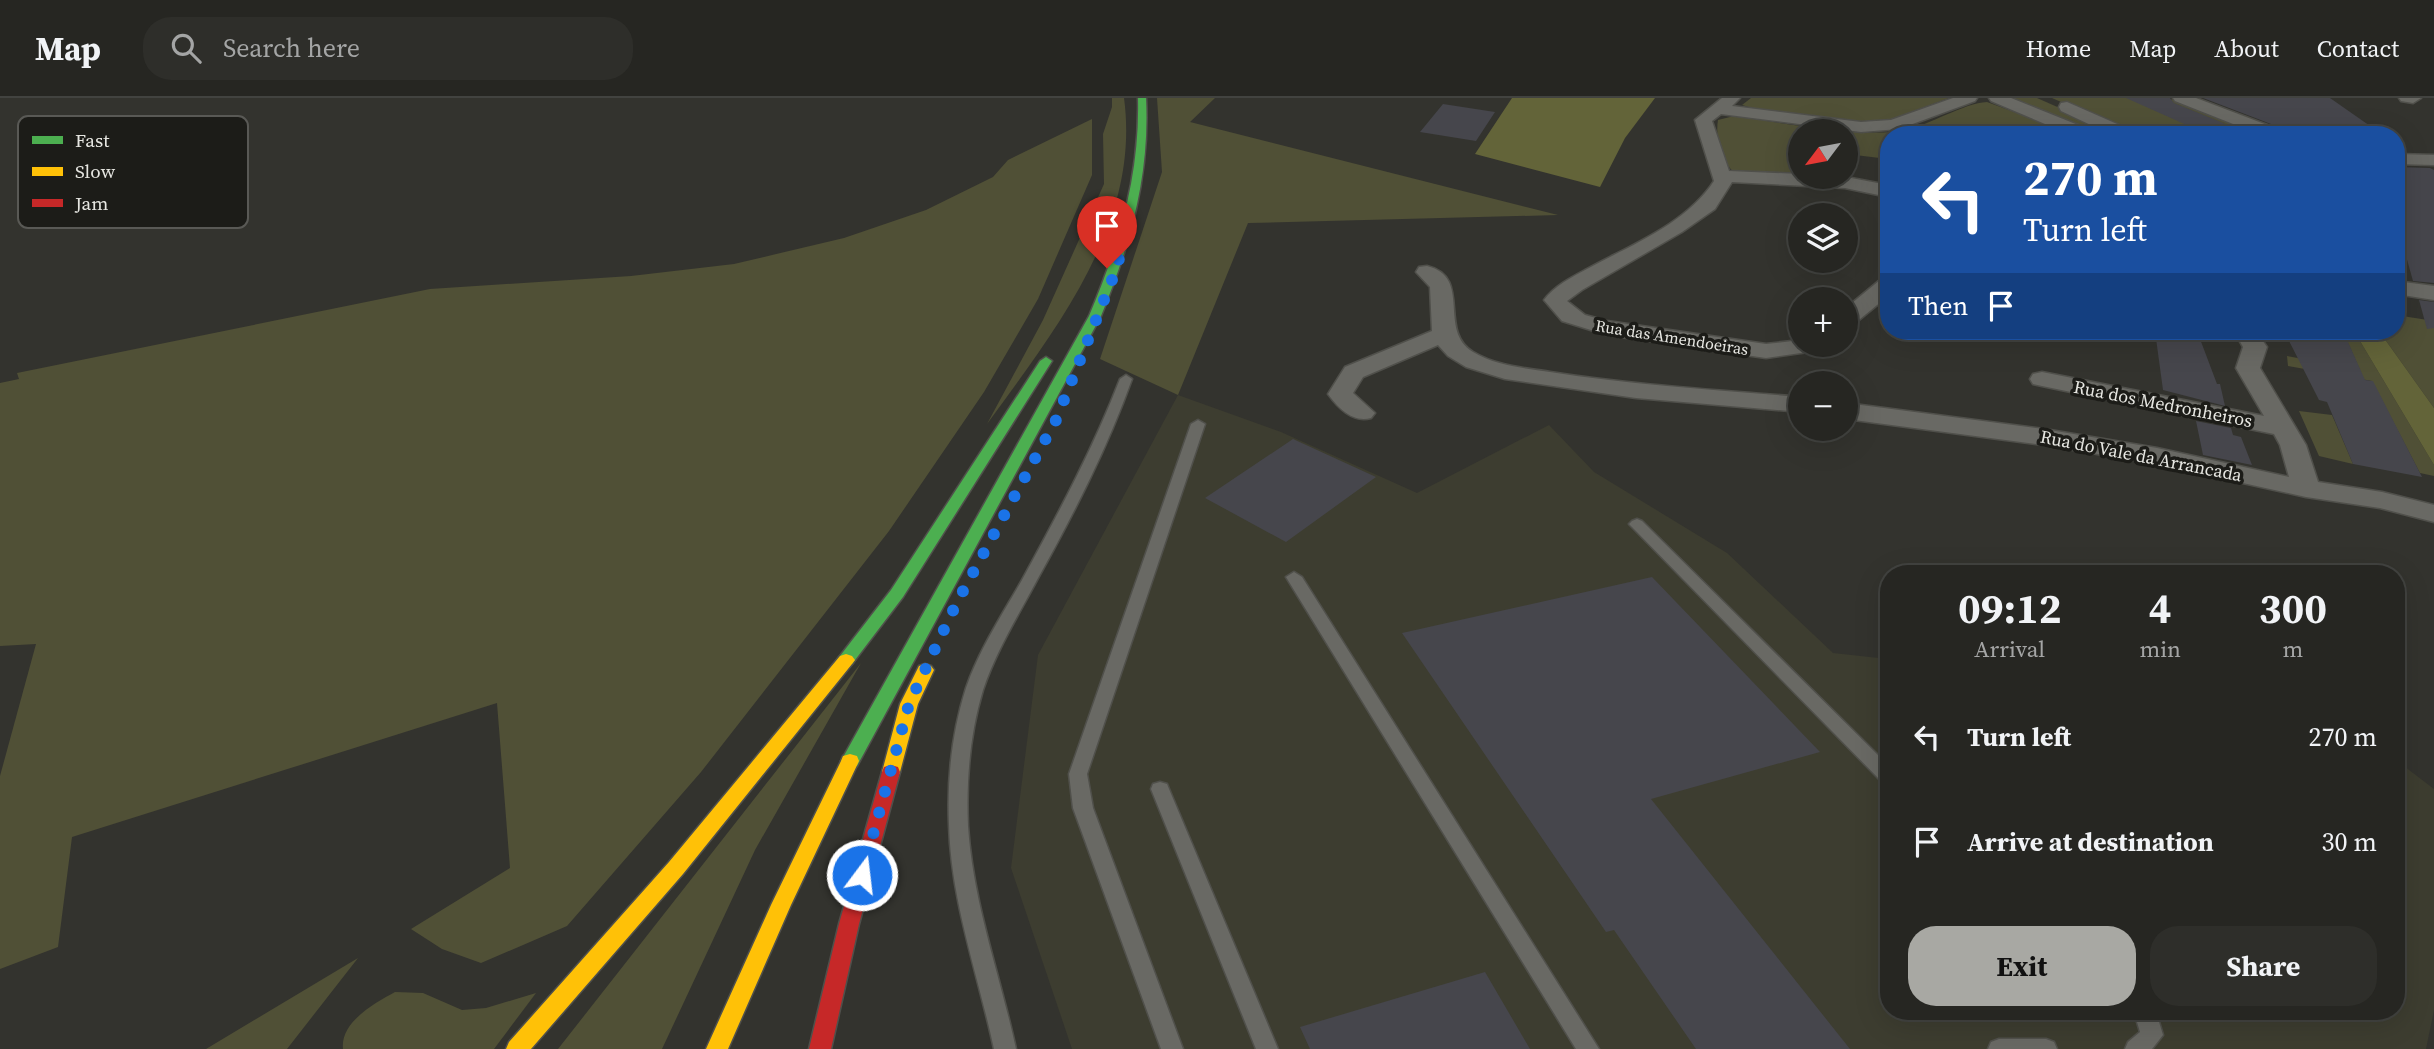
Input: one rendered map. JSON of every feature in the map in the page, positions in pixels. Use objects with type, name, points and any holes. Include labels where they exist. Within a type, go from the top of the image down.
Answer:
[{"type":"main road","points":[[1056,420],[1128,225],[1140,183],[1145,140],[1142,98]]},
{"type":"main road","points":[[1076,316],[1111,269]]},
{"type":"main road","points":[[949,546],[1111,269]]},
{"type":"main road","points":[[717,1049],[781,905],[855,752],[1072,362],[1111,269]]},
{"type":"main road","points":[[517,1049],[676,868],[831,679],[897,593],[1054,350]]},
{"type":"main road","points":[[820,1049],[849,924],[909,704],[930,659]]},
{"type":"street","points":[[1880,189],[1845,182],[1721,176],[1703,120],[1724,103],[1861,127],[1893,125],[1969,98]]},
{"type":"street","points":[[1997,98],[2065,126]]},
{"type":"street","points":[[2182,98],[2254,126]]},
{"type":"street","points":[[2407,98],[2413,99]]},
{"type":"street","points":[[2055,102],[2107,126]]},
{"type":"street","points":[[2405,159],[2434,160]]},
{"type":"street","name":"Rua das Amendoeiras","points":[[1721,176],[1723,181],[1708,205],[1675,228],[1574,285],[1555,300],[1560,310],[1582,322],[1607,328],[1748,349],[1788,349]]},
{"type":"street","points":[[1427,272],[1441,285],[1444,310],[1441,325],[1444,334],[1457,351],[1486,368],[1588,386],[1788,404]]},
{"type":"street","points":[[2405,289],[2434,293]]},
{"type":"street","points":[[1858,309],[1880,291]]},
{"type":"street","points":[[1363,413],[1340,394],[1354,372],[1444,334]]},
{"type":"street","points":[[2251,340],[2255,347],[2248,368],[2293,445],[2306,489]]},
{"type":"street","name":"Rua dos Medronheiros","points":[[2042,379],[2283,428]]},
{"type":"street","name":"Rua do Vale da Arrancada","points":[[1858,413],[2044,437],[2145,454],[2306,489],[2382,500],[2434,513]]},
{"type":"lane","points":[[1005,1049],[997,1007],[968,900],[960,846],[959,779],[965,724],[982,668],[1092,463],[1112,421],[1126,379]]},
{"type":"lane","points":[[1172,1049],[1083,808],[1078,774],[1198,424]]},
{"type":"lane","points":[[1637,524],[1880,768]]},
{"type":"lane","points":[[1294,577],[1588,1049]]},
{"type":"lane","points":[[1160,789],[1267,1049]]},
{"type":"lane","points":[[2136,1049],[2152,1035],[2147,1020]]},
{"type":"lane","points":[[1998,1049],[2046,1049]]},
{"type":"shaded area","points":[[1178,395],[1281,432],[1417,493],[1549,425],[1594,472],[1727,553],[1833,653],[1880,658],[1880,1020],[2405,1020],[2405,767],[2434,789],[2434,1010],[2426,1049],[1072,1049],[1011,868],[1038,655]]},
{"type":"green space","points":[[1112,98],[1124,98],[1126,144],[1119,188],[1106,231],[1088,272],[1065,312],[987,424],[1043,320],[1104,184],[1103,134],[1112,107]]},
{"type":"green space","points":[[1157,98],[1215,98],[1190,122],[1558,215],[1248,223],[1178,395],[1100,359],[1162,172]]},
{"type":"green space","points":[[1512,98],[1655,98],[1625,138],[1600,187],[1475,154]]},
{"type":"green space","points":[[1751,98],[1949,98],[1889,120],[1877,121],[1838,119],[1742,105]]},
{"type":"green space","points":[[2009,98],[2037,98],[2101,126],[2081,126]]},
{"type":"green space","points":[[2052,98],[2168,98],[2239,126],[2116,126]]},
{"type":"green space","points":[[1987,102],[2052,126],[1918,126]]},
{"type":"green space","points":[[1734,116],[1788,124],[1788,175],[1735,173],[1730,168],[1718,141],[1717,127],[1718,120]]},
{"type":"green space","points":[[1092,119],[1092,175],[1038,299],[984,392],[889,531],[701,772],[567,926],[481,963],[442,949],[411,929],[510,868],[497,703],[72,837],[58,947],[0,969],[0,776],[36,644],[0,646],[0,383],[19,379],[17,373],[430,289],[631,276],[734,264],[844,238],[926,210],[993,177],[1008,160]]},
{"type":"green space","points":[[1858,132],[1880,132],[1880,158],[1858,155]]},
{"type":"green space","points":[[2405,316],[2434,321],[2434,408],[2385,340],[2405,340]]},
{"type":"green space","points":[[2359,340],[2434,465],[2434,476],[2420,473],[2372,381],[2288,366],[2287,356],[2360,370],[2348,343],[2341,341]]},
{"type":"green space","points":[[2359,340],[2385,340],[2434,408],[2434,465]]},
{"type":"green space","points":[[2299,411],[2332,415],[2353,464],[2319,456]]},
{"type":"green space","points":[[861,663],[755,850],[662,1049],[558,1049]]},
{"type":"green space","points":[[358,958],[287,1049],[206,1049]]},
{"type":"green space","points":[[395,992],[423,993],[462,1010],[486,1008],[536,993],[494,1049],[343,1049],[347,1030],[353,1022]]},
{"type":"building","points":[[2126,98],[2170,98],[2174,103],[2231,126],[2189,126]]},
{"type":"building","points":[[2203,98],[2330,98],[2370,126],[2276,126]]},
{"type":"building","points":[[1443,104],[1495,112],[1476,141],[1420,132]]},
{"type":"building","points":[[2405,167],[2434,170],[2434,283],[2413,281],[2405,252]]},
{"type":"building","points":[[2419,300],[2434,302],[2434,328],[2427,329]]},
{"type":"building","points":[[2156,340],[2200,340],[2217,384],[2220,384],[2225,406],[2163,390]]},
{"type":"building","points":[[2289,340],[2348,342],[2365,380],[2373,381],[2422,477],[2353,464],[2327,402],[2319,400]]},
{"type":"building","points":[[2196,421],[2231,428],[2233,435],[2241,437],[2252,465],[2203,455]]},
{"type":"building","points":[[1293,439],[1376,477],[1286,542],[1205,498]]},
{"type":"building","points":[[1652,577],[1820,752],[1651,799],[1850,1049],[1696,1049],[1614,930],[1606,932],[1402,633]]},
{"type":"building","points":[[1485,972],[1530,1049],[1310,1049],[1300,1027]]},
{"type":"traffic: fast","points":[[850,761],[1095,316],[1125,236],[1138,183],[1142,155],[1142,98]]},
{"type":"traffic: fast","points":[[846,660],[897,593],[1046,361]]},
{"type":"traffic: slow","points":[[517,1049],[676,868],[846,660]]},
{"type":"traffic: slow","points":[[891,772],[909,704],[925,670]]},
{"type":"traffic: slow","points":[[717,1049],[781,905],[850,761]]},
{"type":"traffic: jam","points":[[820,1049],[849,924],[891,772]]},
{"type":"route","points":[[862,875],[909,704],[957,602],[1009,511],[1056,420],[1116,270],[1128,225],[1107,268]]}]
